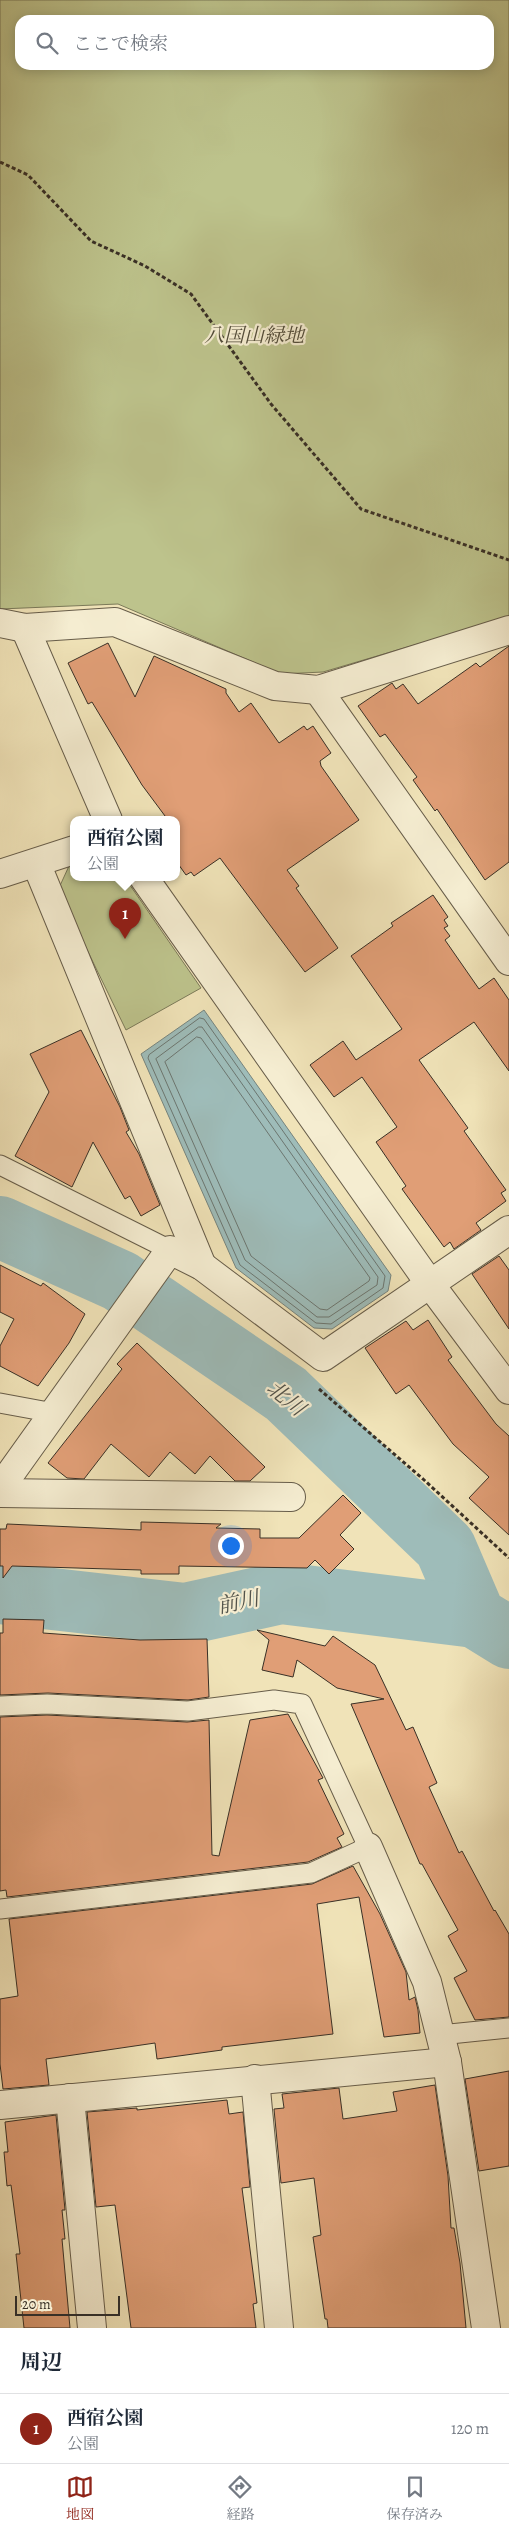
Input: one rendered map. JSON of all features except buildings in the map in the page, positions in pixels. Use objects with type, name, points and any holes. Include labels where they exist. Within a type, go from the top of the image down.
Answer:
[{"type":"street","points":[[106,816],[13,626],[115,622],[274,686],[318,690],[509,630]]},
{"type":"street","points":[[318,690],[509,961]]},
{"type":"street","points":[[0,874],[70,851]]},
{"type":"street","points":[[36,863],[202,1266]]},
{"type":"street","points":[[146,881],[430,1284],[509,1390]]},
{"type":"street","points":[[0,1488],[120,1322],[163,1259],[202,1266],[323,1357],[509,1230]]},
{"type":"street","points":[[0,1493],[291,1498]]},
{"type":"street","points":[[368,1847],[427,1982],[447,2062],[486,2328]]},
{"type":"street","points":[[0,2105],[447,2062]]},
{"type":"street","points":[[255,2079],[279,2328]]},
{"type":"street","points":[[70,2098],[92,2328]]},
{"type":"lane","points":[[0,1166],[163,1259]]},
{"type":"lane","points":[[0,1404],[54,1413]]},
{"type":"lane","points":[[0,1706],[47,1704],[188,1711],[274,1700],[302,1704],[368,1847],[311,1873],[0,1909]]},
{"type":"lane","points":[[440,2035],[509,2028]]},
{"type":"path","points":[[0,162],[28,175],[91,241],[145,266],[191,294],[271,404],[361,509],[509,560]]},
{"type":"path","points":[[323,1357],[310,1382],[423,1479],[509,1558]]},
{"type":"green space","name":"八国山緑地","points":[[0,0],[509,0],[509,617],[323,672],[281,674],[118,604],[0,609]]},
{"type":"green space","points":[[69,866],[70,881],[127,881],[201,988],[126,1030],[58,890]]},
{"type":"water","points":[[204,1010],[391,1275],[388,1291],[332,1329],[314,1328],[236,1268],[141,1054]]},
{"type":"waterway","name":"北川","points":[[0,1227],[120,1281],[286,1394],[445,1547],[475,1617],[509,1638]]},
{"type":"waterway","name":"前川","points":[[0,1593],[185,1614],[281,1593],[475,1617]]},
{"type":"place","name":"西宿公園","points":[[125,939]]}]
